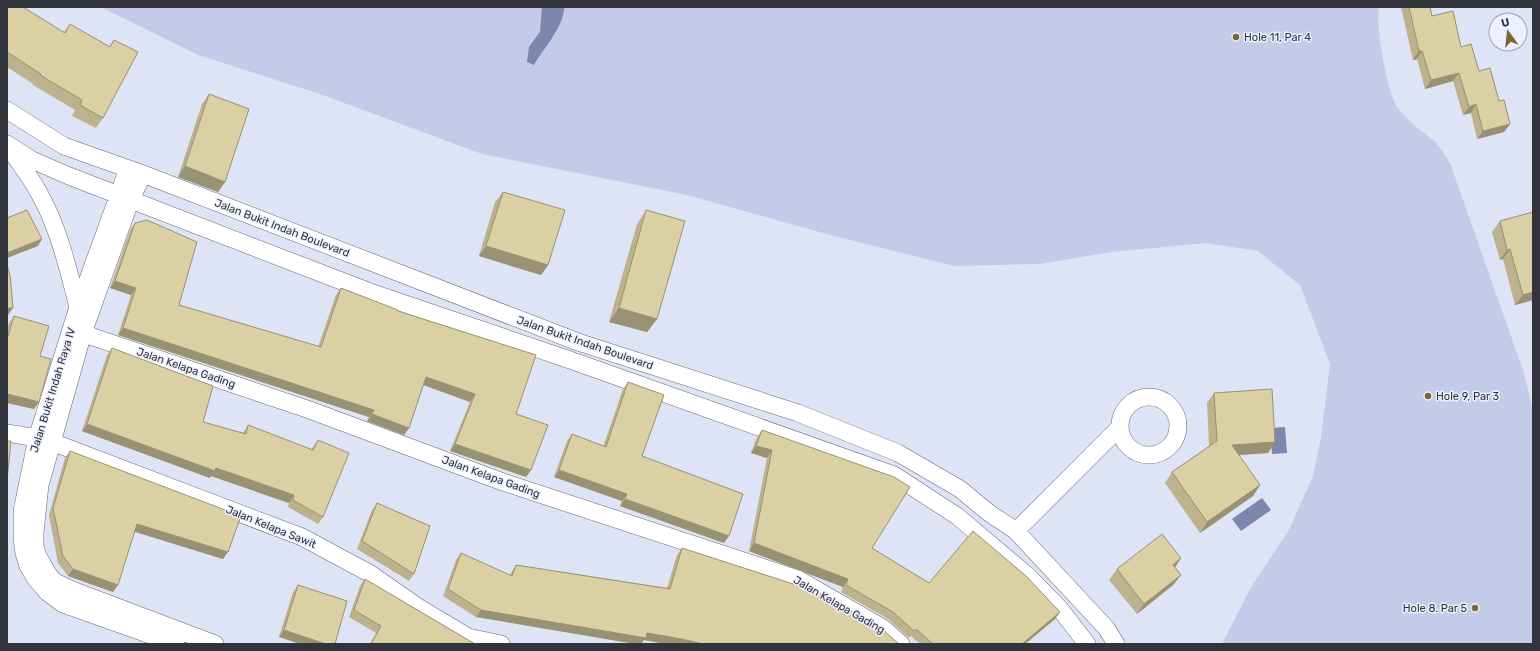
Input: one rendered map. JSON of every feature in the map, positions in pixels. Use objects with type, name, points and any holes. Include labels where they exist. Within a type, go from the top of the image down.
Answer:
[{"type":"street","name":"Jalan Bukit Indah Boulevard","points":[[7,110],[64,146],[135,171],[578,342],[798,413],[898,453],[960,489],[989,513],[1016,531],[1107,629],[1116,644]]},
{"type":"street","points":[[7,144],[32,160],[69,176],[370,292],[570,360],[894,475],[956,516],[1028,576],[1060,609],[1087,644]]},
{"type":"street","points":[[7,144],[39,193],[45,205],[56,232],[78,308]]},
{"type":"street","name":"Jalan Bukit Indah Raya IV","points":[[135,171],[78,330],[22,511],[22,539],[28,566],[35,578],[47,592],[63,604],[176,644]]},
{"type":"street","name":"Jalan Bukit Indah Raya IV","points":[[78,330],[78,308],[125,197]]},
{"type":"street","name":"Jalan Kelapa Gading","points":[[78,330],[93,337],[307,409],[503,482],[798,579],[883,628],[901,644]]},
{"type":"street","points":[[570,360],[578,342]]},
{"type":"street","points":[[1016,531],[1120,427]]},
{"type":"street","name":"Jalan Kelapa Sawit","points":[[7,433],[44,440],[302,537],[369,573],[418,607],[468,637],[501,644]]},
{"type":"street","name":"Jalan Bukit Indah Raya IV","points":[[44,440],[35,545],[37,554],[48,574],[56,582],[72,590],[215,644]]},
{"type":"shaded area","points":[[101,7],[1379,7],[1378,16],[1380,43],[1386,74],[1394,100],[1406,118],[1436,143],[1450,163],[1524,373],[1533,411],[1533,644],[1222,644],[1250,589],[1289,530],[1313,476],[1321,438],[1330,364],[1300,285],[1258,251],[1206,243],[1112,252],[1039,264],[954,266],[834,236],[687,195],[482,154],[320,94],[198,55]]},
{"type":"shaded area","points":[[542,7],[564,7],[561,21],[553,37],[534,65],[527,62],[529,47],[540,32]]},
{"type":"shaded area","points":[[1285,427],[1287,453],[1272,454],[1270,428]]},
{"type":"shaded area","points":[[1262,498],[1271,510],[1241,531],[1232,519]]},
{"type":"building","points":[[7,7],[23,7],[65,33],[70,24],[110,47],[114,40],[138,52],[103,118],[80,105],[82,100],[40,75],[41,74],[7,52]]},
{"type":"building","points":[[1409,7],[1430,7],[1432,16],[1453,11],[1461,47],[1471,44],[1479,71],[1490,68],[1499,101],[1504,100],[1510,124],[1483,131],[1476,104],[1469,107],[1459,73],[1431,80],[1422,51],[1419,51]]},
{"type":"building","points":[[209,94],[249,109],[225,182],[185,166]]},
{"type":"building","points":[[503,192],[565,210],[548,265],[486,246]]},
{"type":"building","points":[[27,210],[42,239],[7,253],[7,218]]},
{"type":"building","points":[[646,210],[685,221],[657,319],[619,308]]},
{"type":"building","points":[[1533,212],[1533,292],[1523,295],[1510,249],[1507,250],[1500,221]]},
{"type":"building","points":[[147,220],[197,242],[179,305],[321,347],[341,288],[398,311],[536,355],[516,414],[548,425],[531,470],[455,444],[475,394],[426,377],[409,428],[372,414],[374,410],[123,328],[136,288],[115,281],[135,223]]},
{"type":"building","points":[[7,265],[10,275],[13,308],[7,308]]},
{"type":"building","points":[[14,316],[49,326],[40,356],[51,359],[39,402],[7,394],[7,336]]},
{"type":"building","points":[[112,348],[213,386],[203,422],[246,434],[248,425],[313,450],[318,440],[349,453],[323,517],[293,500],[294,495],[216,468],[215,471],[87,424]]},
{"type":"building","points":[[628,382],[664,395],[642,456],[743,494],[729,536],[625,499],[627,494],[559,470],[572,434],[606,447]]},
{"type":"building","points":[[1272,389],[1275,442],[1232,445],[1260,485],[1207,522],[1172,472],[1217,441],[1214,393]]},
{"type":"building","points":[[762,430],[894,477],[910,487],[872,548],[929,583],[973,531],[1026,576],[1060,612],[1022,644],[933,644],[916,629],[914,631],[893,612],[846,585],[848,579],[754,543],[772,450],[756,446]]},
{"type":"building","points":[[7,441],[11,441],[7,480]]},
{"type":"building","points":[[70,451],[241,516],[228,552],[137,524],[118,585],[73,569],[63,556],[53,508]]},
{"type":"building","points":[[377,503],[430,526],[414,574],[362,541]]},
{"type":"building","points":[[1162,534],[1181,558],[1173,565],[1181,575],[1144,604],[1117,569]]},
{"type":"building","points":[[682,548],[818,592],[882,629],[899,644],[703,644],[647,633],[646,638],[481,610],[448,589],[461,553],[512,576],[516,565],[670,589]]},
{"type":"building","points":[[365,579],[475,644],[371,644],[381,626],[354,610]]},
{"type":"building","points":[[298,585],[347,601],[335,644],[326,644],[284,630]]},
{"type":"place","name":"Hole 11, Par 4","points":[[1236,37]]},
{"type":"place","name":"Hole 9, Par 3","points":[[1428,396]]},
{"type":"place","name":"Hole 8. Par 5","points":[[1475,608]]}]
